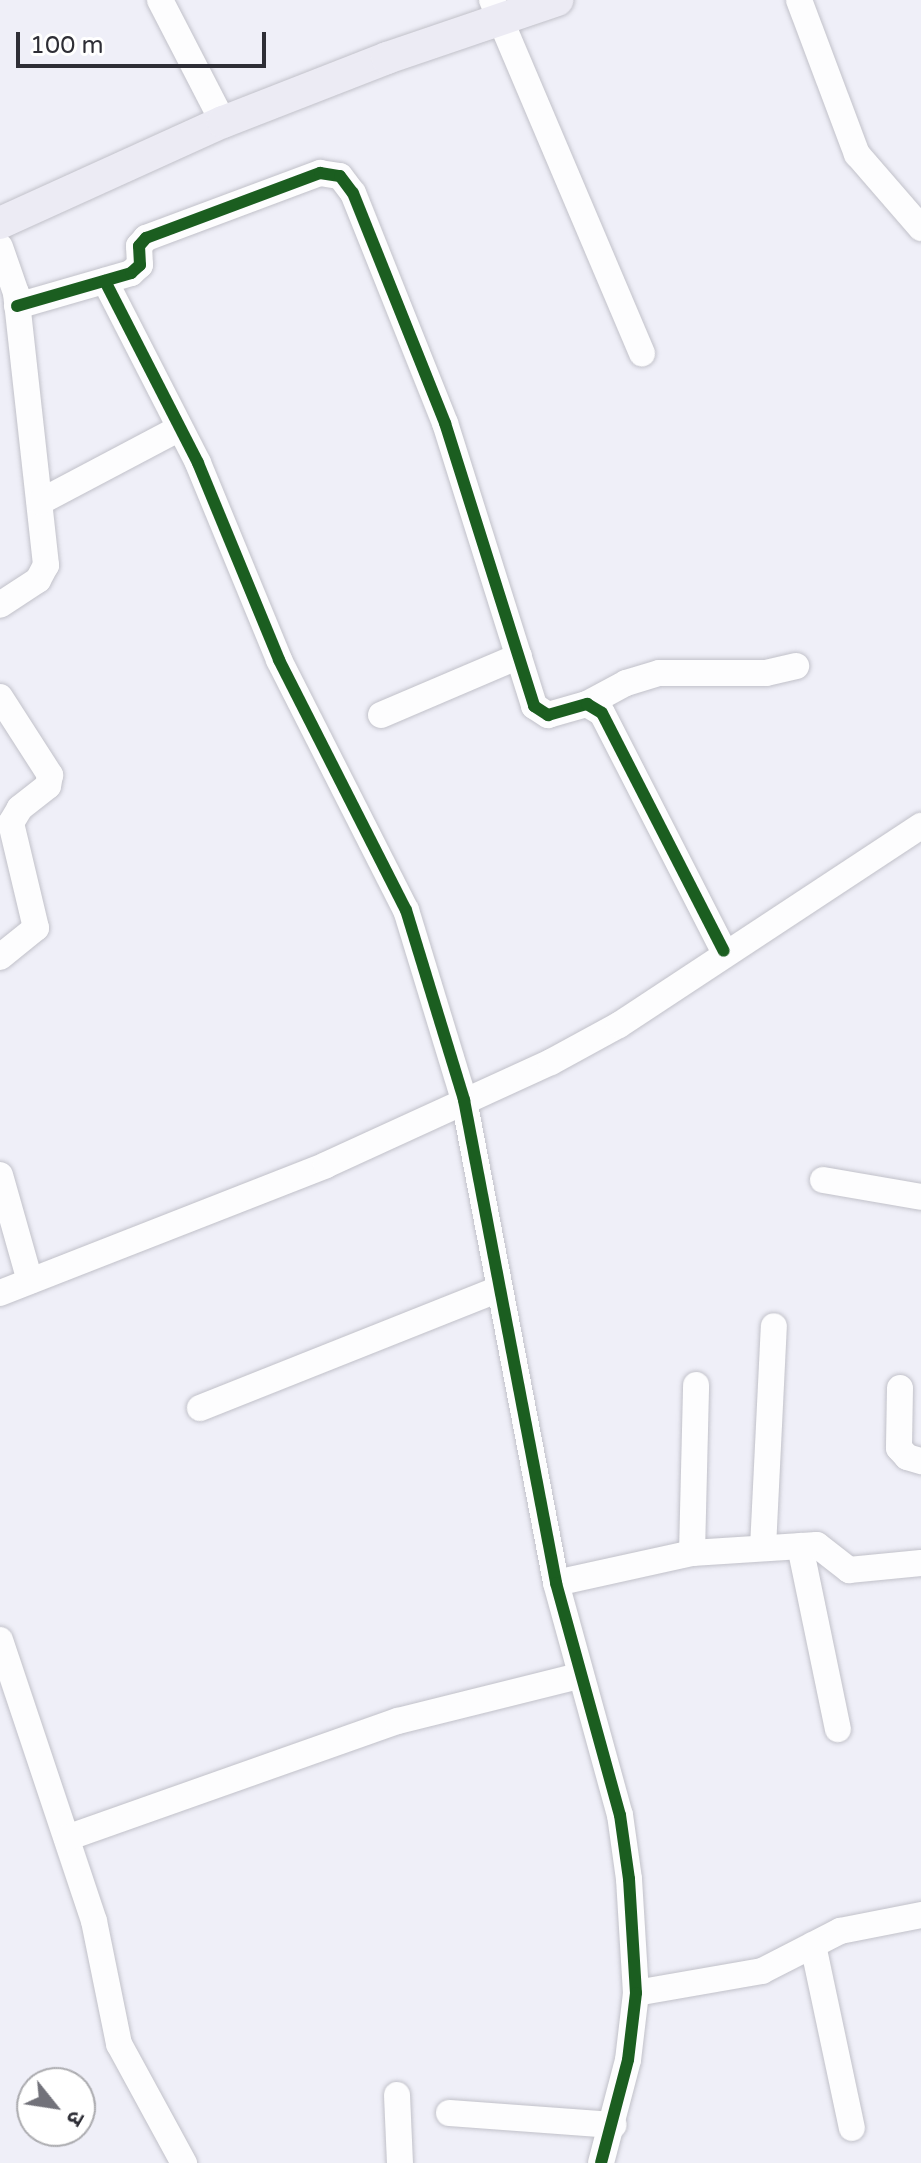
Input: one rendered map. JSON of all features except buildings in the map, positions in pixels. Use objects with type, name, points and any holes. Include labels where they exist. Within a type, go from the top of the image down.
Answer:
[{"type":"main road","points":[[0,223],[223,122],[495,10],[557,0]]},
{"type":"street","points":[[160,0],[223,122]]},
{"type":"street","points":[[799,0],[857,154],[921,228]]},
{"type":"street","points":[[495,10],[642,353]]},
{"type":"street","points":[[17,306],[137,270],[139,246],[146,238],[320,173],[340,176],[353,193],[445,423],[519,656],[540,712],[556,714],[587,704],[626,683],[659,673],[766,673],[796,666]]},
{"type":"street","points":[[0,247],[17,306],[40,502],[44,573],[0,605]]},
{"type":"street","points":[[105,281],[250,581],[279,660],[406,910],[464,1100],[556,1583],[579,1676],[620,1815],[635,1930],[636,1993],[614,2125],[601,2163]]},
{"type":"street","points":[[40,502],[178,429]]},
{"type":"street","points":[[381,715],[519,656]]},
{"type":"street","points":[[0,697],[50,775],[48,786],[20,808],[11,823],[36,928],[0,957]]},
{"type":"street","points":[[587,704],[602,713],[724,951]]},
{"type":"street","points":[[0,1293],[326,1165],[588,1043],[724,951],[921,826]]},
{"type":"street","points":[[0,1175],[30,1281]]},
{"type":"street","points":[[823,1180],[921,1197]]},
{"type":"street","points":[[200,1408],[499,1289]]},
{"type":"street","points":[[763,1548],[774,1326]]},
{"type":"street","points":[[692,1553],[696,1385]]},
{"type":"street","points":[[900,1388],[899,1448],[907,1457],[921,1461]]},
{"type":"street","points":[[556,1583],[692,1553],[817,1545],[849,1570],[921,1563]]},
{"type":"street","points":[[800,1546],[838,1729]]},
{"type":"street","points":[[0,1640],[100,1942],[119,2044],[184,2163]]},
{"type":"street","points":[[67,1838],[398,1721],[579,1676]]},
{"type":"street","points":[[636,1993],[762,1971],[840,1931],[921,1915]]},
{"type":"street","points":[[813,1945],[852,2128]]},
{"type":"street","points":[[397,2095],[400,2163]]},
{"type":"street","points":[[449,2113],[614,2125]]},
{"type":"cycle path","points":[[17,306],[131,273],[140,265],[139,246],[146,238],[320,173],[340,176],[353,193],[445,423],[534,706],[548,715],[587,704],[602,713],[724,951]]},
{"type":"cycle path","points":[[105,281],[198,463],[279,660],[406,910],[464,1100],[556,1583],[620,1815],[629,1879],[636,1993],[628,2060],[601,2163]]}]
